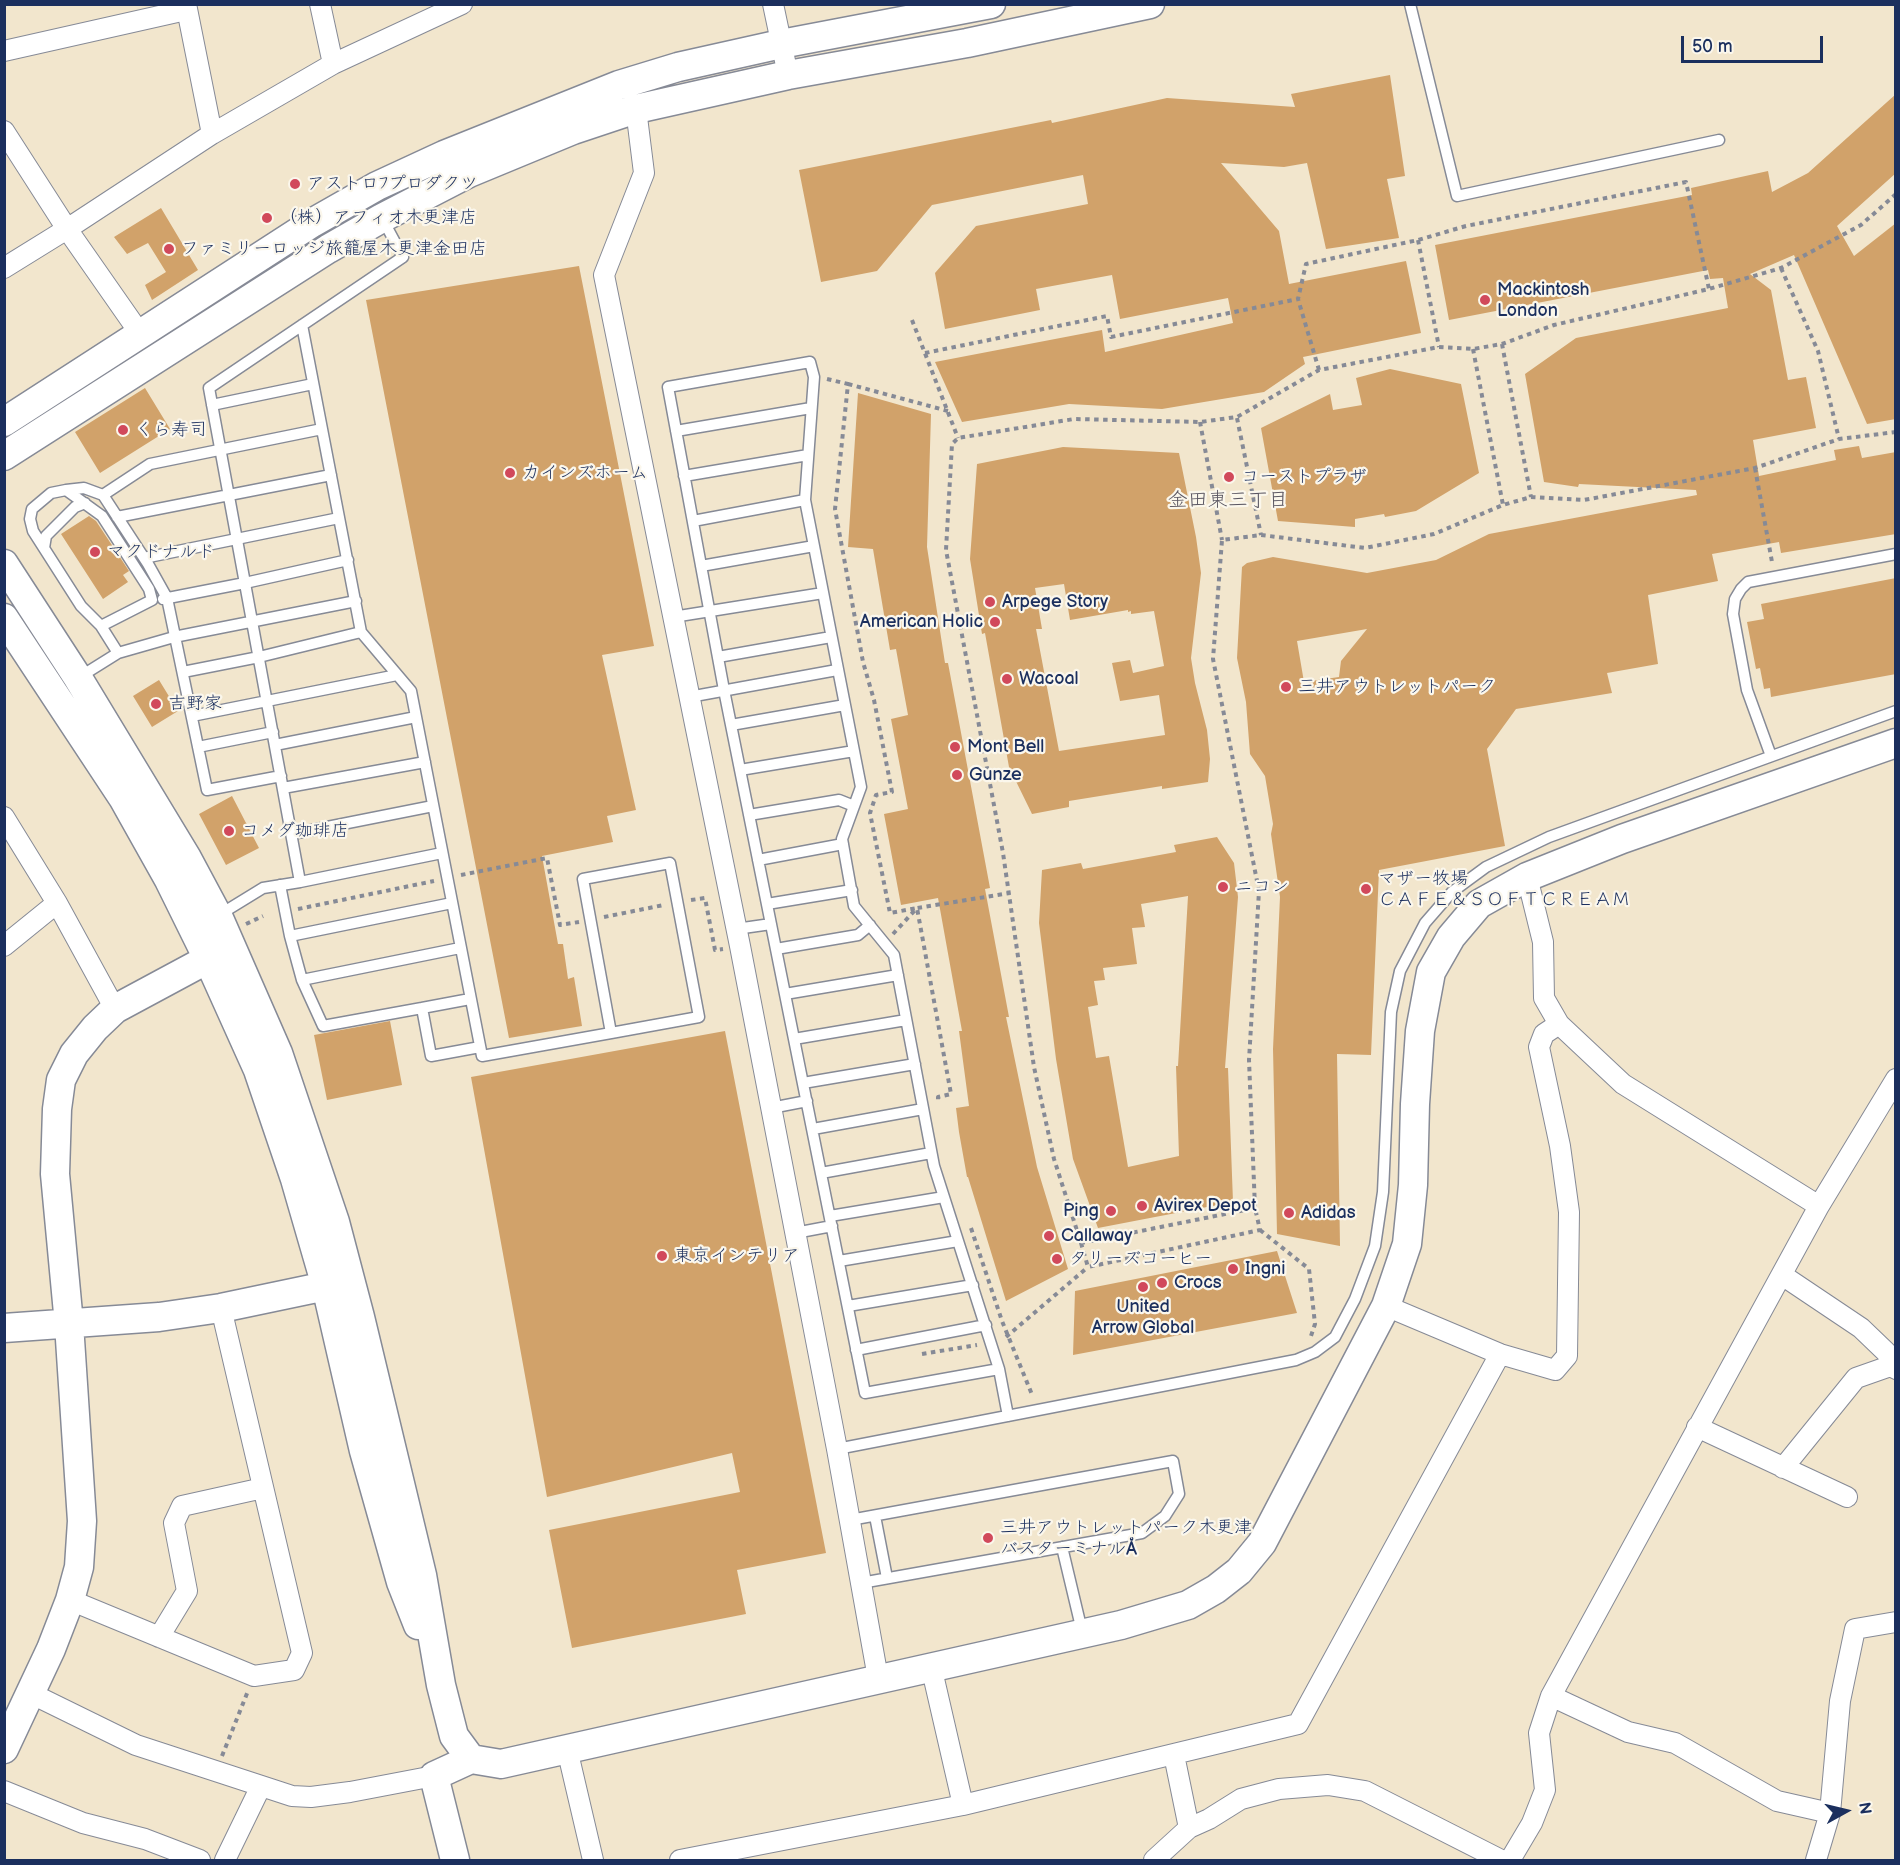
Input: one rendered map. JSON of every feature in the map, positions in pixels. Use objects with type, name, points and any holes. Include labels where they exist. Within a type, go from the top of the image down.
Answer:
[{"type":"street","points":[[320,4],[333,64]]},
{"type":"street","points":[[773,4],[788,75]]},
{"type":"street","points":[[4,422],[312,223],[377,186],[444,155],[619,85],[678,67],[782,44],[991,4]]},
{"type":"street","points":[[4,456],[328,249],[382,218],[469,173],[573,130],[636,109],[788,75],[967,43],[1150,4]]},
{"type":"street","points":[[4,268],[212,134],[333,64],[455,6]]},
{"type":"street","points":[[4,51],[186,7],[212,134]]},
{"type":"street","points":[[636,109],[644,173],[604,275],[771,1108],[837,1449],[878,1678]]},
{"type":"street","points":[[4,131],[67,229],[141,335]]},
{"type":"street","points":[[4,564],[78,678],[229,921],[278,1053],[335,1222],[422,1575],[441,1686],[454,1736],[471,1759]]},
{"type":"street","points":[[4,618],[123,798],[169,880],[208,959],[258,1070],[295,1179],[326,1286],[364,1451],[398,1571],[441,1686]]},
{"type":"street","points":[[30,1693],[136,1745],[292,1796],[311,1797],[434,1776],[471,1759],[501,1764],[1121,1625],[1188,1605],[1216,1589],[1239,1571],[1262,1543],[1386,1306],[1407,1244],[1413,1185],[1401,1126],[1431,972],[1451,937],[1479,904],[1527,877],[1622,839],[1896,743]]},
{"type":"street","points":[[4,817],[57,903],[115,1009]]},
{"type":"street","points":[[1527,877],[1543,942],[1544,998],[1559,1024],[1623,1084],[1819,1206]]},
{"type":"street","points":[[4,946],[57,903]]},
{"type":"street","points":[[4,1749],[51,1649],[70,1600],[78,1567],[82,1521],[69,1324],[55,1174],[57,1109],[61,1080],[74,1054],[95,1028],[115,1009],[208,959]]},
{"type":"street","points":[[1386,1306],[1500,1354],[1555,1370],[1567,1356],[1569,1212],[1560,1146],[1539,1047],[1544,1034],[1559,1024]]},
{"type":"street","points":[[1510,1860],[1532,1823],[1545,1790],[1539,1733],[1551,1696],[1819,1206],[1896,1078]]},
{"type":"street","points":[[1782,1275],[1862,1328],[1886,1352],[1894,1367],[1856,1378],[1783,1468]]},
{"type":"street","points":[[4,1328],[159,1317],[220,1308],[326,1286]]},
{"type":"street","points":[[70,1600],[254,1676],[294,1670],[302,1653],[220,1308]]},
{"type":"street","points":[[680,1860],[761,1853],[1298,1724],[1500,1354]]},
{"type":"street","points":[[1697,1428],[1847,1497]]},
{"type":"street","points":[[159,1637],[187,1591],[174,1523],[182,1506],[263,1488]]},
{"type":"street","points":[[1816,1860],[1830,1814],[1840,1701],[1856,1629],[1896,1622]]},
{"type":"street","points":[[931,1666],[963,1805]]},
{"type":"street","points":[[1551,1696],[1628,1732],[1675,1743],[1777,1801],[1830,1814]]},
{"type":"street","points":[[567,1749],[594,1860]]},
{"type":"street","points":[[1174,1755],[1189,1828]]},
{"type":"street","points":[[434,1776],[455,1860]]},
{"type":"street","points":[[1154,1860],[1189,1828],[1241,1800],[1279,1789],[1328,1785],[1365,1791],[1501,1860]]},
{"type":"street","points":[[225,1860],[261,1786]]},
{"type":"street","points":[[4,1791],[83,1823],[145,1839],[200,1860]]},
{"type":"lane","points":[[1410,4],[1457,196],[1719,140]]},
{"type":"lane","points":[[300,882],[209,388],[403,257],[382,218]]},
{"type":"lane","points":[[302,325],[361,632],[411,691],[482,1056],[610,1033],[699,1017],[670,863],[583,879],[610,1033]]},
{"type":"lane","points":[[999,1369],[865,1393],[731,726],[668,387],[810,362],[814,377],[805,500],[861,787],[842,839],[855,906],[894,955],[931,1153],[999,1369],[1008,1416]]},
{"type":"lane","points":[[212,405],[313,384]]},
{"type":"lane","points":[[676,431],[811,408]]},
{"type":"lane","points":[[103,495],[150,464],[322,429]]},
{"type":"lane","points":[[684,476],[808,455]]},
{"type":"lane","points":[[117,517],[331,475]]},
{"type":"lane","points":[[118,653],[101,626],[81,606],[33,531],[30,519],[32,509],[51,493],[84,488],[103,495],[167,598],[207,790],[281,776]]},
{"type":"lane","points":[[66,490],[102,516],[149,589],[152,600]]},
{"type":"lane","points":[[693,521],[805,500]]},
{"type":"lane","points":[[45,548],[46,536],[75,507],[85,503]]},
{"type":"lane","points":[[144,558],[339,518]]},
{"type":"lane","points":[[701,566],[814,546]]},
{"type":"lane","points":[[1772,756],[1747,690],[1733,615],[1735,599],[1741,589],[1748,582],[1896,554]]},
{"type":"lane","points":[[101,626],[152,600],[348,561]]},
{"type":"lane","points":[[674,617],[823,593]]},
{"type":"lane","points":[[78,678],[118,653],[174,637],[356,601]]},
{"type":"lane","points":[[183,672],[348,637],[361,632]]},
{"type":"lane","points":[[718,657],[831,637]]},
{"type":"lane","points":[[689,697],[837,670]]},
{"type":"lane","points":[[192,716],[397,675]]},
{"type":"lane","points":[[731,726],[845,705]]},
{"type":"lane","points":[[837,1449],[1296,1360],[1315,1352],[1335,1337],[1355,1299],[1375,1246],[1383,1192],[1401,1126],[1391,1012],[1400,971],[1425,923],[1452,892],[1486,867],[1548,837],[1896,711]]},
{"type":"lane","points":[[275,745],[416,717]]},
{"type":"lane","points":[[198,747],[273,732]]},
{"type":"lane","points":[[740,770],[854,751]]},
{"type":"lane","points":[[283,788],[425,762]]},
{"type":"lane","points":[[749,815],[839,800],[854,806]]},
{"type":"lane","points":[[292,834],[433,806]]},
{"type":"lane","points":[[758,860],[843,844]]},
{"type":"lane","points":[[229,921],[263,888],[442,853]]},
{"type":"lane","points":[[280,885],[302,980],[323,1026],[470,999]]},
{"type":"lane","points":[[767,904],[852,890]]},
{"type":"lane","points":[[290,936],[452,903]]},
{"type":"lane","points":[[736,929],[771,924]]},
{"type":"lane","points":[[776,949],[858,935],[870,925]]},
{"type":"lane","points":[[302,980],[460,948]]},
{"type":"lane","points":[[785,994],[898,975]]},
{"type":"lane","points":[[422,1008],[431,1056],[480,1047]]},
{"type":"lane","points":[[794,1039],[906,1020]]},
{"type":"lane","points":[[803,1083],[915,1064]]},
{"type":"lane","points":[[771,1108],[807,1101]]},
{"type":"lane","points":[[813,1129],[923,1109]]},
{"type":"lane","points":[[821,1173],[931,1153]]},
{"type":"lane","points":[[795,1233],[831,1221],[944,1197]]},
{"type":"lane","points":[[839,1261],[958,1240]]},
{"type":"lane","points":[[848,1306],[973,1285]]},
{"type":"lane","points":[[856,1350],[986,1325]]},
{"type":"lane","points":[[850,1520],[1173,1461],[1179,1494],[1165,1516],[1142,1533],[861,1582]]},
{"type":"lane","points":[[875,1516],[887,1578]]},
{"type":"lane","points":[[1062,1547],[1082,1633]]},
{"type":"path","points":[[1318,370],[1298,299],[1306,264],[1418,240],[1466,226],[1686,182],[1709,290]]},
{"type":"path","points":[[1088,1267],[1054,1159],[1034,1067],[1010,893],[945,550],[952,444],[958,438],[1074,419],[1200,422],[1237,417],[1318,370],[1439,346],[1473,350],[1502,344],[1554,324],[1709,290],[1781,268],[1860,225],[1896,194]]},
{"type":"path","points":[[1418,240],[1439,346]]},
{"type":"path","points":[[1781,268],[1818,351],[1839,439]]},
{"type":"path","points":[[925,353],[1107,316],[1111,337],[1298,299]]},
{"type":"path","points":[[912,320],[958,438]]},
{"type":"path","points":[[1502,344],[1531,497]]},
{"type":"path","points":[[1473,350],[1503,505]]},
{"type":"path","points":[[824,378],[948,411]]},
{"type":"path","points":[[848,384],[835,509],[863,662],[874,700],[892,792],[876,795],[870,813],[890,913],[1010,893]]},
{"type":"path","points":[[1237,417],[1261,534]]},
{"type":"path","points":[[1200,422],[1222,540],[1213,658],[1259,891],[1249,1060],[1255,1208],[1260,1230],[1309,1269],[1315,1324],[1309,1340]]},
{"type":"path","points":[[1222,540],[1261,534],[1365,548],[1434,534],[1503,505],[1531,497],[1584,500],[1755,468],[1839,439],[1896,432]]},
{"type":"path","points":[[1755,468],[1772,562]]},
{"type":"path","points":[[460,875],[547,858],[560,925],[579,922]]},
{"type":"path","points":[[297,909],[434,881]]},
{"type":"path","points":[[690,900],[705,898],[716,950],[724,949]]},
{"type":"path","points":[[600,917],[665,905]]},
{"type":"path","points":[[889,939],[917,908]]},
{"type":"path","points":[[917,908],[951,1094],[938,1097],[939,1106]]},
{"type":"path","points":[[229,921],[263,916]]},
{"type":"path","points":[[1082,1243],[1255,1208]]},
{"type":"path","points":[[969,1221],[1008,1335],[1033,1398]]},
{"type":"path","points":[[1001,1341],[1088,1267],[1260,1230]]},
{"type":"path","points":[[216,1771],[254,1676]]},
{"type":"building","points":[[1390,75],[1405,176],[1387,179],[1399,238],[1326,249],[1307,163],[1284,167],[1221,163],[1279,231],[1289,284],[1406,261],[1421,333],[1303,357],[1305,364],[1264,392],[1162,409],[1069,404],[962,422],[935,362],[1102,330],[1105,352],[1233,323],[1228,298],[1120,319],[1112,275],[1036,289],[1040,310],[945,329],[935,273],[976,226],[1088,204],[1083,175],[932,205],[877,271],[821,282],[799,170],[1051,120],[1052,123],[1167,98],[1295,107],[1291,94]]},
{"type":"building","points":[[1896,94],[1896,173],[1837,226],[1854,256],[1896,223],[1896,419],[1867,424],[1794,255],[1750,274],[1771,290],[1788,380],[1806,377],[1816,428],[1753,440],[1759,476],[1836,460],[1834,450],[1859,446],[1862,458],[1896,452],[1896,534],[1781,553],[1779,542],[1712,554],[1718,581],[1648,595],[1658,664],[1607,673],[1612,693],[1516,709],[1487,749],[1505,846],[1379,870],[1371,1055],[1337,1054],[1340,1246],[1277,1234],[1273,1049],[1280,897],[1271,834],[1273,824],[1265,776],[1250,754],[1246,702],[1237,658],[1242,567],[1247,563],[1273,557],[1367,573],[1436,560],[1489,534],[1697,495],[1696,490],[1579,484],[1578,487],[1544,482],[1525,374],[1576,338],[1728,308],[1723,278],[1710,279],[1708,270],[1449,320],[1435,245],[1692,195],[1691,188],[1768,171],[1772,192],[1808,173]],"holes":[[[1367,629],[1341,661],[1339,677],[1304,682],[1297,641]]]},
{"type":"building","name":"ファミリーロッジ旅籠屋木更津金田店","points":[[161,208],[198,270],[152,300],[145,285],[166,272],[148,243],[127,254],[114,237]]},
{"type":"building","name":"カインズホーム","points":[[579,266],[654,646],[602,655],[636,810],[607,816],[613,842],[542,856],[558,944],[563,944],[568,979],[574,977],[582,1026],[509,1038],[366,300]]},
{"type":"building","points":[[1390,369],[1461,384],[1479,473],[1416,511],[1385,517],[1384,514],[1355,519],[1355,527],[1278,521],[1261,428],[1330,394],[1333,410],[1362,405],[1356,378]]},
{"type":"building","name":"くら寿司","points":[[145,388],[170,429],[100,473],[75,432]]},
{"type":"building","points":[[858,393],[931,414],[927,547],[945,663],[948,663],[990,888],[985,889],[1009,1017],[1006,1017],[1037,1167],[1068,1269],[1006,1301],[967,1177],[959,1132],[956,1108],[969,1106],[959,1031],[962,1031],[938,898],[901,905],[884,814],[908,809],[891,719],[908,715],[896,649],[890,650],[873,549],[848,547]]},
{"type":"building","points":[[1063,447],[1179,453],[1201,573],[1191,658],[1207,730],[1210,759],[1208,782],[1162,789],[1162,786],[1069,801],[1069,807],[1032,814],[1009,767],[985,633],[982,634],[970,559],[977,464]],"holes":[[[1064,584],[1070,620],[1128,610],[1131,614],[1154,611],[1164,666],[1133,673],[1130,660],[1112,663],[1120,701],[1159,695],[1165,735],[1059,751],[1036,629],[1042,629],[1035,588]]]},
{"type":"building","name":"マクドナルド","points":[[89,516],[96,521],[129,571],[123,575],[128,582],[103,599],[61,534]]},
{"type":"building","points":[[1896,578],[1896,674],[1771,697],[1770,688],[1764,689],[1760,668],[1756,669],[1747,622],[1764,619],[1761,604]]},
{"type":"building","name":"吉野家","points":[[159,680],[178,711],[152,727],[133,696]]},
{"type":"building","name":"コメダ珈琲店","points":[[232,796],[259,848],[226,865],[199,814]]},
{"type":"building","points":[[1217,837],[1234,863],[1238,897],[1225,1068],[1228,1068],[1233,1202],[1098,1228],[1073,1159],[1056,1059],[1039,923],[1042,870],[1081,863],[1083,869],[1176,852],[1174,845]],"holes":[[[1188,896],[1178,1066],[1176,1066],[1179,1156],[1128,1167],[1109,1056],[1096,1058],[1088,1007],[1098,1005],[1094,981],[1105,980],[1103,968],[1137,964],[1132,928],[1145,927],[1141,904]]]},
{"type":"building","points":[[390,1021],[402,1085],[327,1100],[314,1035]]},
{"type":"building","points":[[725,1031],[826,1553],[737,1570],[746,1614],[572,1648],[549,1530],[740,1492],[732,1453],[547,1497],[471,1077]]},
{"type":"building","points":[[1277,1251],[1297,1313],[1073,1355],[1075,1291]]},
{"type":"place","name":"アストロﾌプロダクツ","points":[[295,184]]},
{"type":"place","name":"（株）アフィオ木更津店","points":[[267,218]]},
{"type":"place","name":"ファミリーロッジ旅籠屋木更津金田店","points":[[169,249]]},
{"type":"place","name":"Mackintosh London","points":[[1485,300]]},
{"type":"place","name":"くら寿司","points":[[123,430]]},
{"type":"place","name":"カインズホーム","points":[[510,473]]},
{"type":"place","name":"コーストプラザ","points":[[1229,477]]},
{"type":"place","name":"マクドナルド","points":[[95,552]]},
{"type":"place","name":"Arpege Story","points":[[990,602]]},
{"type":"place","name":"American Holic","points":[[995,622]]},
{"type":"place","name":"Wacoal","points":[[1007,679]]},
{"type":"place","name":"三井アウトレットパーク","points":[[1286,687]]},
{"type":"place","name":"吉野家","points":[[156,704]]},
{"type":"place","name":"Mont Bell","points":[[955,747]]},
{"type":"place","name":"Gunze","points":[[957,775]]},
{"type":"place","name":"コメダ珈琲店","points":[[229,831]]},
{"type":"place","name":"ニコン","points":[[1223,887]]},
{"type":"place","name":"マザー牧場 ＣＡＦＥ＆ＳＯＦＴＣＲＥＡＭ","points":[[1366,889]]},
{"type":"place","name":"Avirex Depot","points":[[1142,1206]]},
{"type":"place","name":"Ping","points":[[1111,1211]]},
{"type":"place","name":"Adidas","points":[[1289,1213]]},
{"type":"place","name":"Callaway","points":[[1049,1236]]},
{"type":"place","name":"東京インテリア","points":[[662,1256]]},
{"type":"place","name":"タリーズコーヒー","points":[[1057,1259]]},
{"type":"place","name":"Ingni","points":[[1233,1269]]},
{"type":"place","name":"Crocs","points":[[1162,1283]]},
{"type":"place","name":"United Arrow Global","points":[[1143,1287]]},
{"type":"place","name":"三井アウトレットパーク木更津 バスターミナルÅ","points":[[988,1538]]},
{"type":"district","name":"金田東三丁目","points":[[1228,501]]}]
